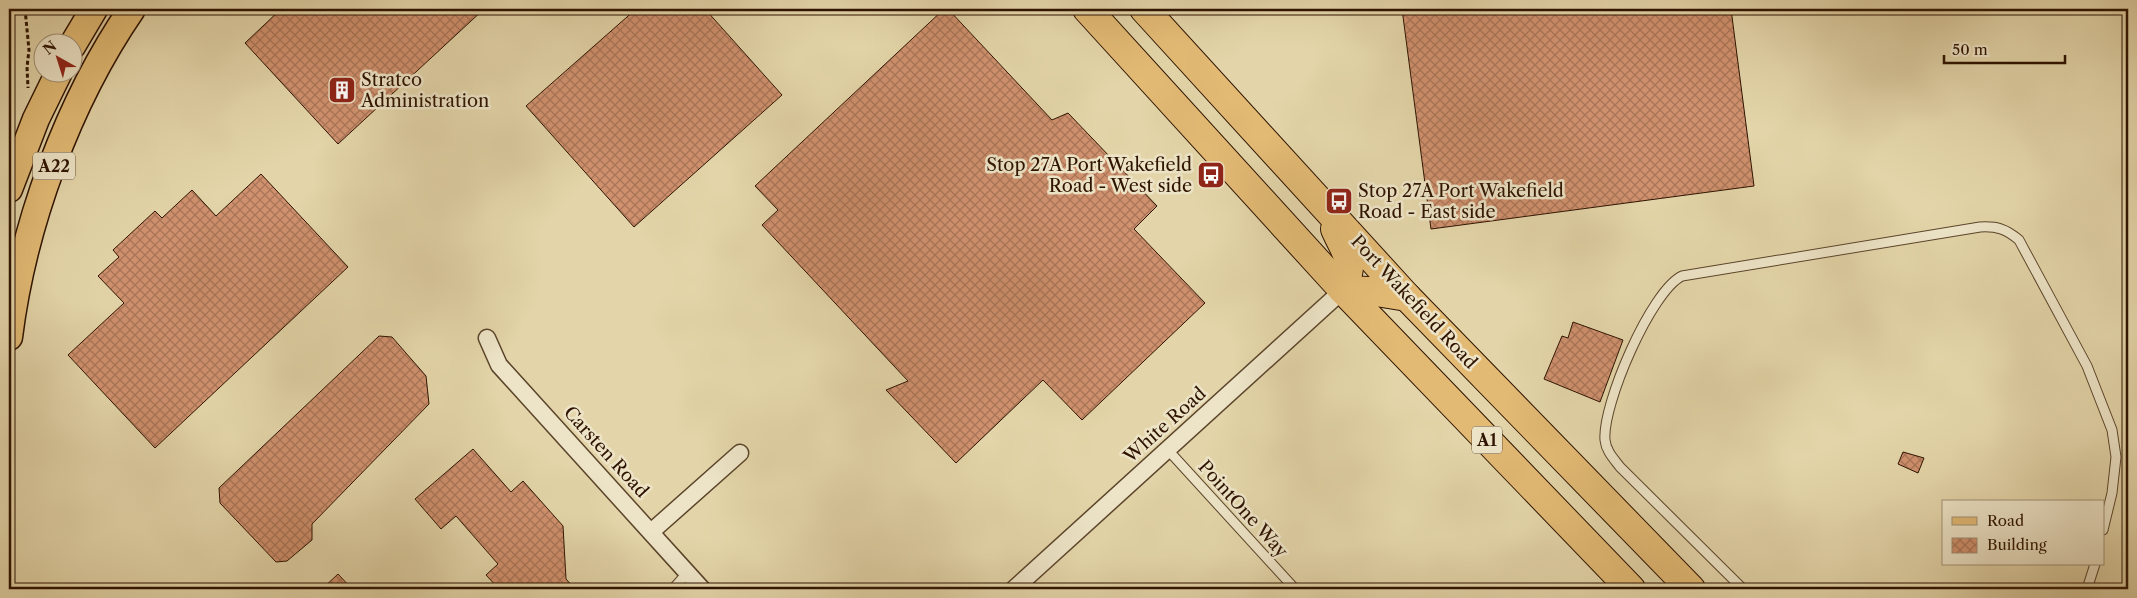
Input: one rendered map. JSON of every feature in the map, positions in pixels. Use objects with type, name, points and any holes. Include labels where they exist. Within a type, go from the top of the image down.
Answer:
[{"type":"highway","name":"A1","points":[[1087,9],[1343,290],[1631,589]]},
{"type":"highway","name":"Port Wakefield Road","points":[[1144,9],[1407,297],[1692,589]]},
{"type":"highway","points":[[1326,209],[1349,258],[1350,270],[1343,290],[1370,291],[1407,297]]},
{"type":"main road","points":[[80,32],[94,9]]},
{"type":"main road","name":"A22","points":[[9,337],[22,264],[46,185],[70,124],[96,69],[132,9]]},
{"type":"main road","name":"A22","points":[[9,189],[36,120],[54,82]]},
{"type":"street","name":"White Road","points":[[1014,589],[1343,290]]},
{"type":"street","name":"Carsten Road","points":[[487,338],[499,365],[702,589]]},
{"type":"street","points":[[651,532],[740,453]]},
{"type":"lane","points":[[1743,589],[1620,467],[1609,453],[1605,442],[1610,409],[1632,347],[1667,286],[1682,276],[1980,227],[1995,226],[2008,230],[2019,240],[2087,366],[2112,430],[2116,457],[2112,493],[2104,526]]},
{"type":"lane","name":"PointOne Way","points":[[1168,450],[1295,589]]},
{"type":"lane","points":[[2087,589],[2094,566]]},
{"type":"lane","points":[[673,589],[688,572]]},
{"type":"path","points":[[25,9],[29,50],[27,92]]},
{"type":"building","name":"Stratco Administration","points":[[281,9],[484,9],[338,144],[245,43]]},
{"type":"building","points":[[636,9],[705,9],[782,95],[634,227],[526,106]]},
{"type":"building","points":[[944,9],[948,9],[1052,120],[1068,113],[1157,206],[1134,229],[1205,303],[1082,420],[1043,380],[956,463],[886,390],[908,381],[762,225],[778,210],[755,186]]},
{"type":"building","points":[[1402,9],[1731,9],[1754,186],[1431,229]]},
{"type":"building","points":[[261,174],[348,267],[155,448],[68,355],[124,303],[98,276],[119,257],[113,250],[155,211],[162,218],[192,190],[216,216]]},
{"type":"building","points":[[1573,322],[1623,340],[1600,402],[1544,379],[1562,336],[1568,338]]},
{"type":"building","points":[[379,336],[392,337],[426,376],[429,404],[312,524],[312,540],[287,561],[276,562],[220,503],[219,488]]},
{"type":"building","points":[[473,449],[511,492],[523,481],[563,526],[566,579],[575,589],[499,589],[486,575],[498,564],[456,516],[441,529],[415,499]]},
{"type":"building","points":[[1903,452],[1924,458],[1918,473],[1898,464]]},
{"type":"building","points":[[338,574],[352,589],[322,589]]},
{"type":"place","name":"Stratco Administration","points":[[342,90]]},
{"type":"place","name":"Stop 27A Port Wakefield Road - West side","points":[[1211,175]]},
{"type":"place","name":"Stop 27A Port Wakefield Road - East side","points":[[1339,201]]}]
